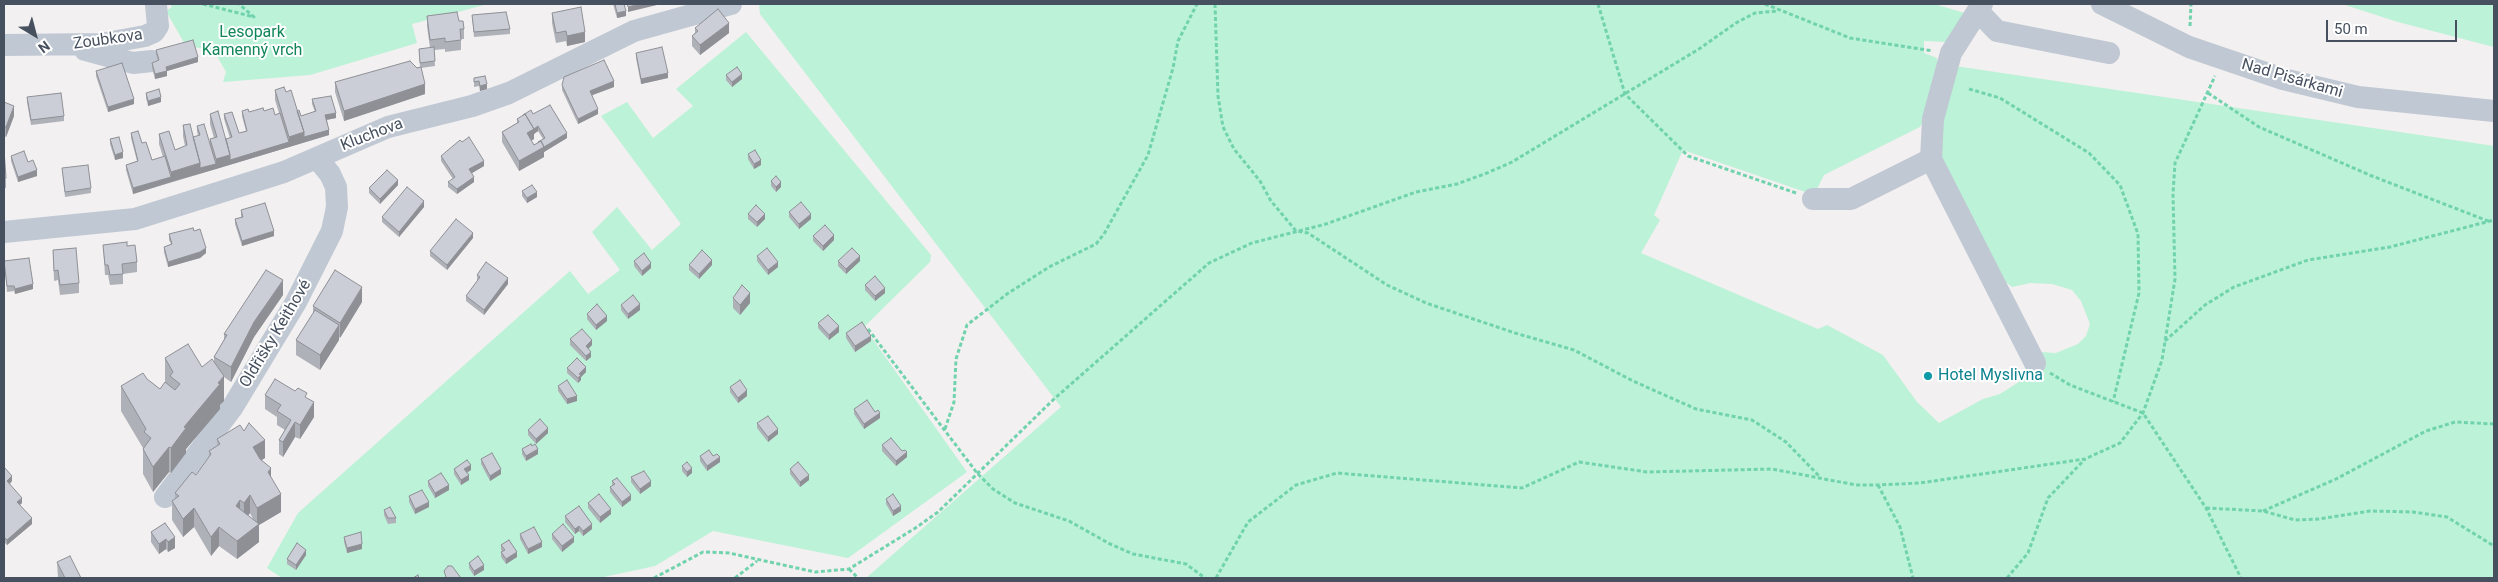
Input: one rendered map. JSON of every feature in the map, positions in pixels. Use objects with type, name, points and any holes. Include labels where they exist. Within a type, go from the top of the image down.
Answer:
[{"type":"street","name":"Kluchova","points":[[4,232],[135,220],[284,172],[388,127],[472,106],[509,93],[634,31],[731,4]]},
{"type":"street","name":"Nad Pisárkami","points":[[2102,4],[2189,47],[2283,79],[2358,97],[2494,111]]},
{"type":"street","name":"Zoubkova","points":[[4,45],[72,46],[101,44],[145,36],[154,32],[158,26],[159,19],[156,5]]},
{"type":"street","points":[[2035,363],[1931,159],[1933,119],[1951,53],[1980,7],[1997,30],[2109,54]]},
{"type":"street","points":[[72,46],[133,63],[152,62]]},
{"type":"street","name":"Oldřišky Keithové","points":[[165,497],[232,408],[296,302],[320,258],[332,231],[337,206],[336,187],[330,174],[317,158]]},
{"type":"street","points":[[1813,199],[1850,199],[1931,159]]},
{"type":"path","points":[[203,4],[254,17],[239,4]]},
{"type":"path","points":[[945,429],[954,402],[956,358],[967,325],[1007,294],[1049,267],[1096,244],[1104,234],[1148,155],[1173,68],[1178,41],[1196,4]]},
{"type":"path","points":[[1215,4],[1218,96],[1223,127],[1234,149],[1296,231],[1308,233],[1387,284],[1426,303],[1515,333],[1574,350],[1633,381],[1696,409],[1752,420],[1786,442],[1820,477]]},
{"type":"path","points":[[1598,4],[1625,94],[1688,156],[1813,199]]},
{"type":"path","points":[[1765,4],[1778,11],[1850,38],[1903,48],[1951,53]]},
{"type":"path","points":[[654,578],[703,552],[729,552],[815,572],[849,569],[924,522],[1054,399],[1209,263],[1252,243],[1326,224],[1416,192],[1457,184],[1512,162],[1699,49],[1736,23],[1755,13],[1778,11]]},
{"type":"path","points":[[1216,578],[1248,522],[1296,485],[1337,473],[1522,488],[1579,462],[1647,472],[1772,469],[1856,485],[1878,485],[1920,483],[2085,459],[2120,442],[2143,413],[2162,360],[2175,279],[2173,194],[2175,163],[2223,59]]},
{"type":"path","points":[[1969,89],[2000,98],[2089,153],[2120,185],[2138,234],[2139,294],[2113,402]]},
{"type":"path","points":[[2208,92],[2258,127],[2372,176],[2489,222]]},
{"type":"path","points":[[2165,341],[2205,305],[2234,287],[2308,260],[2390,247],[2494,220]]},
{"type":"path","points":[[868,329],[977,473],[993,489],[1015,503],[1069,521],[1110,544],[1134,554],[1186,564],[1205,578]]},
{"type":"path","points":[[2035,363],[2070,385],[2143,413],[2206,508],[2230,561],[2240,578]]},
{"type":"path","points":[[2263,511],[2336,479],[2426,431],[2455,422],[2494,424]]},
{"type":"path","points":[[2007,578],[2028,552],[2048,498],[2085,459]]},
{"type":"path","points":[[1878,485],[1900,526],[1913,578]]},
{"type":"path","points":[[2206,508],[2263,511],[2295,520],[2319,519],[2370,511],[2413,512],[2447,518],[2494,546]]},
{"type":"path","points":[[734,578],[758,560]]},
{"type":"path","points":[[849,569],[858,578]]},
{"type":"green space","name":"Lesopark Kamenný vrch","points":[[170,4],[488,4],[412,24],[417,43],[310,75],[223,82],[226,72],[217,56],[207,49],[186,46],[166,11],[172,7]]},
{"type":"green space","points":[[759,4],[1934,4],[1965,13],[1946,42],[1924,41],[1924,53],[1937,58],[1938,65],[1926,115],[1920,127],[1824,175],[1814,195],[1683,150],[1654,215],[1660,220],[1641,253],[1818,329],[1827,325],[1883,355],[1917,402],[1939,423],[1983,399],[2000,394],[2033,373],[2039,352],[2056,353],[2078,344],[2086,336],[2090,324],[2081,301],[2072,290],[2052,284],[2030,283],[2012,287],[1999,277],[1942,164],[1937,143],[1955,66],[2494,146],[2494,578],[866,578],[1061,407],[760,14]]},
{"type":"green space","points":[[2342,4],[2494,4],[2494,47],[2398,22]]},
{"type":"green space","points":[[746,32],[931,255],[930,262],[864,327],[967,472],[848,558],[713,531],[655,566],[599,578],[282,578],[267,568],[298,513],[570,271],[588,294],[620,270],[592,232],[617,207],[652,250],[681,224],[601,116],[627,102],[653,138],[693,106],[676,89]]},
{"type":"building","points":[[615,4],[624,4],[626,11],[617,13]]},
{"type":"building","points":[[627,4],[640,4],[628,7]]},
{"type":"building","points":[[581,7],[585,32],[567,36],[566,31],[556,33],[552,13]]},
{"type":"building","points":[[718,9],[729,23],[700,45],[692,36],[698,31],[695,28]]},
{"type":"building","points":[[457,12],[459,21],[463,21],[464,29],[460,29],[461,40],[445,42],[445,38],[430,40],[427,16]]},
{"type":"building","points":[[506,12],[510,29],[474,32],[472,15]]},
{"type":"building","points":[[193,40],[198,57],[166,67],[167,71],[155,74],[152,63],[159,60],[156,50]]},
{"type":"building","points":[[434,47],[435,61],[420,63],[419,49]]},
{"type":"building","points":[[662,47],[668,73],[641,79],[636,53]]},
{"type":"building","points":[[604,60],[614,81],[590,91],[598,109],[578,119],[562,85],[564,77]]},
{"type":"building","points":[[410,61],[417,68],[421,67],[425,84],[344,111],[335,82]]},
{"type":"building","points":[[122,63],[134,99],[108,107],[96,71]]},
{"type":"building","points":[[737,67],[742,74],[732,82],[726,75]]},
{"type":"building","points":[[485,76],[487,84],[480,86],[479,81],[474,82],[474,78]]},
{"type":"building","points":[[284,87],[286,92],[291,90],[304,132],[289,137],[275,90]]},
{"type":"building","points":[[159,89],[161,97],[148,101],[146,93]]},
{"type":"building","points":[[61,93],[64,116],[31,120],[27,97]]},
{"type":"building","points":[[331,96],[336,113],[325,115],[329,130],[304,137],[297,111],[299,110],[301,116],[316,111],[312,99]]},
{"type":"building","points":[[4,102],[14,106],[6,127],[4,126]]},
{"type":"building","points":[[550,105],[567,133],[544,147],[541,141],[538,142],[545,138],[538,126],[534,129],[525,114],[523,115],[531,110],[533,114]]},
{"type":"building","points":[[263,108],[264,111],[273,108],[275,115],[280,113],[289,142],[230,160],[226,139],[232,137],[224,114],[232,112],[239,133],[247,131],[242,111],[248,109],[249,112]]},
{"type":"building","points":[[218,111],[230,155],[216,159],[210,139],[217,137],[210,114]]},
{"type":"building","points":[[525,114],[534,129],[527,133],[534,145],[541,141],[544,147],[519,161],[502,132],[519,122],[517,119]]},
{"type":"building","points":[[190,124],[200,163],[171,172],[159,134],[169,131],[175,150],[187,145],[183,125]]},
{"type":"building","points":[[204,124],[216,164],[200,168],[193,137],[200,135],[197,126]]},
{"type":"building","points":[[138,131],[142,143],[146,142],[152,160],[165,156],[171,177],[133,188],[126,165],[138,161],[131,133]]},
{"type":"building","points":[[119,137],[123,152],[115,155],[110,139]]},
{"type":"building","points":[[469,137],[484,161],[469,169],[474,177],[457,189],[448,182],[455,177],[441,156],[460,140],[462,142]]},
{"type":"building","points":[[4,150],[6,178],[4,178]]},
{"type":"building","points":[[755,150],[761,160],[754,164],[748,154]]},
{"type":"building","points":[[24,151],[28,162],[33,160],[37,170],[18,177],[11,156]]},
{"type":"building","points":[[88,165],[91,188],[65,192],[62,168]]},
{"type":"building","points":[[387,170],[398,180],[380,199],[369,188]]},
{"type":"building","points":[[776,176],[781,182],[776,187],[771,181]]},
{"type":"building","points":[[532,185],[537,192],[527,198],[522,191]]},
{"type":"building","points":[[407,187],[424,201],[399,232],[382,217]]},
{"type":"building","points":[[801,202],[811,214],[799,224],[789,212]]},
{"type":"building","points":[[265,203],[274,231],[242,241],[235,219],[243,217],[241,210]]},
{"type":"building","points":[[756,205],[765,214],[757,222],[748,214]]},
{"type":"building","points":[[456,219],[473,233],[447,265],[430,251]]},
{"type":"building","points":[[825,225],[834,235],[823,246],[813,236]]},
{"type":"building","points":[[193,228],[194,231],[200,229],[206,248],[200,252],[168,262],[164,247],[172,244],[169,234]]},
{"type":"building","points":[[127,242],[127,246],[135,245],[137,262],[122,264],[123,274],[110,275],[108,265],[105,265],[103,245]]},
{"type":"building","points":[[76,248],[79,283],[60,285],[58,270],[54,271],[53,250]]},
{"type":"building","points":[[767,248],[778,262],[768,270],[757,256]]},
{"type":"building","points":[[852,248],[860,256],[846,269],[838,261]]},
{"type":"building","points":[[702,250],[712,260],[699,274],[689,265]]},
{"type":"building","points":[[644,253],[651,263],[642,271],[634,261]]},
{"type":"building","points":[[29,258],[33,284],[15,289],[14,286],[7,286],[4,261]]},
{"type":"building","points":[[486,262],[508,278],[484,310],[466,296],[480,277],[477,275]]},
{"type":"building","points":[[266,270],[283,280],[254,322],[231,367],[214,357],[227,335],[224,334]]},
{"type":"building","points":[[335,270],[362,287],[340,323],[313,306]]},
{"type":"building","points":[[875,276],[885,288],[875,296],[865,285]]},
{"type":"building","points":[[742,285],[750,293],[740,305],[733,298]]},
{"type":"building","points":[[633,295],[640,304],[628,314],[621,305]]},
{"type":"building","points":[[597,304],[607,316],[596,325],[587,314]]},
{"type":"building","points":[[315,310],[339,325],[320,355],[296,340]]},
{"type":"building","points":[[828,315],[839,326],[829,335],[818,323]]},
{"type":"building","points":[[862,322],[871,336],[855,346],[846,333]]},
{"type":"building","points":[[582,329],[592,340],[586,346],[591,352],[586,356],[570,339]]},
{"type":"building","points":[[188,344],[202,367],[212,359],[224,376],[218,383],[220,384],[184,427],[186,428],[171,448],[169,447],[153,467],[143,449],[151,438],[144,432],[146,429],[121,386],[143,373],[147,379],[160,389],[165,382],[175,390],[180,384],[170,376],[173,372],[165,358]]},
{"type":"building","points":[[577,358],[586,367],[579,374],[581,375],[578,378],[567,368]]},
{"type":"building","points":[[275,379],[295,391],[298,388],[307,393],[305,397],[314,402],[300,425],[295,422],[283,442],[279,440],[291,420],[277,411],[281,405],[265,395]]},
{"type":"building","points":[[567,380],[577,396],[567,399],[558,386]]},
{"type":"building","points":[[740,380],[747,390],[738,398],[730,387]]},
{"type":"building","points":[[867,400],[875,412],[878,410],[880,413],[864,424],[854,409]]},
{"type":"building","points":[[768,416],[778,429],[768,437],[757,423]]},
{"type":"building","points":[[540,419],[548,428],[536,439],[528,430]]},
{"type":"building","points":[[249,423],[265,440],[253,447],[260,459],[271,468],[268,472],[281,494],[257,508],[250,495],[244,503],[240,500],[236,506],[259,524],[237,541],[219,527],[211,537],[194,508],[183,519],[172,501],[179,496],[175,493],[192,472],[196,475],[211,454],[209,451],[220,444],[217,439],[240,425],[244,431]]},
{"type":"building","points":[[891,438],[902,451],[905,450],[907,452],[896,461],[882,445]]},
{"type":"building","points":[[531,444],[532,446],[535,444],[538,449],[526,456],[522,449]]},
{"type":"building","points":[[709,450],[713,456],[717,454],[720,457],[707,466],[700,456]]},
{"type":"building","points":[[492,453],[501,469],[490,476],[481,459]]},
{"type":"building","points":[[467,460],[471,465],[464,469],[469,475],[461,480],[454,469]]},
{"type":"building","points":[[687,462],[692,468],[687,472],[682,466]]},
{"type":"building","points":[[798,462],[809,475],[800,482],[790,469]]},
{"type":"building","points":[[4,467],[12,476],[7,481],[22,498],[17,502],[32,518],[7,540],[4,537]]},
{"type":"building","points":[[644,471],[651,481],[640,489],[631,477]]},
{"type":"building","points":[[441,473],[449,485],[435,493],[428,481]]},
{"type":"building","points":[[617,478],[631,495],[622,502],[610,487],[615,484],[612,481]]},
{"type":"building","points":[[422,490],[429,502],[415,509],[409,496]]},
{"type":"building","points":[[599,494],[611,509],[600,517],[588,503]]},
{"type":"building","points":[[893,494],[901,506],[893,511],[886,499]]},
{"type":"building","points":[[579,506],[592,524],[583,531],[579,526],[575,529],[565,516]]},
{"type":"building","points":[[390,507],[396,518],[388,518],[384,510]]},
{"type":"building","points":[[165,523],[175,537],[168,542],[166,539],[159,544],[151,532]]},
{"type":"building","points":[[563,524],[574,537],[562,546],[552,534]]},
{"type":"building","points":[[534,527],[542,542],[528,549],[520,534]]},
{"type":"building","points":[[361,532],[362,544],[347,548],[344,537]]},
{"type":"building","points":[[509,540],[517,552],[506,559],[501,552],[505,550],[501,545]]},
{"type":"building","points":[[297,543],[306,550],[296,565],[287,559]]},
{"type":"building","points":[[70,556],[81,578],[65,578],[57,562]]},
{"type":"building","points":[[478,556],[484,565],[474,571],[469,563]]},
{"type":"building","points":[[448,566],[452,566],[461,578],[444,578],[446,577],[444,571]]},
{"type":"place","name":"Hotel Myslivna","points":[[1928,376]]}]
